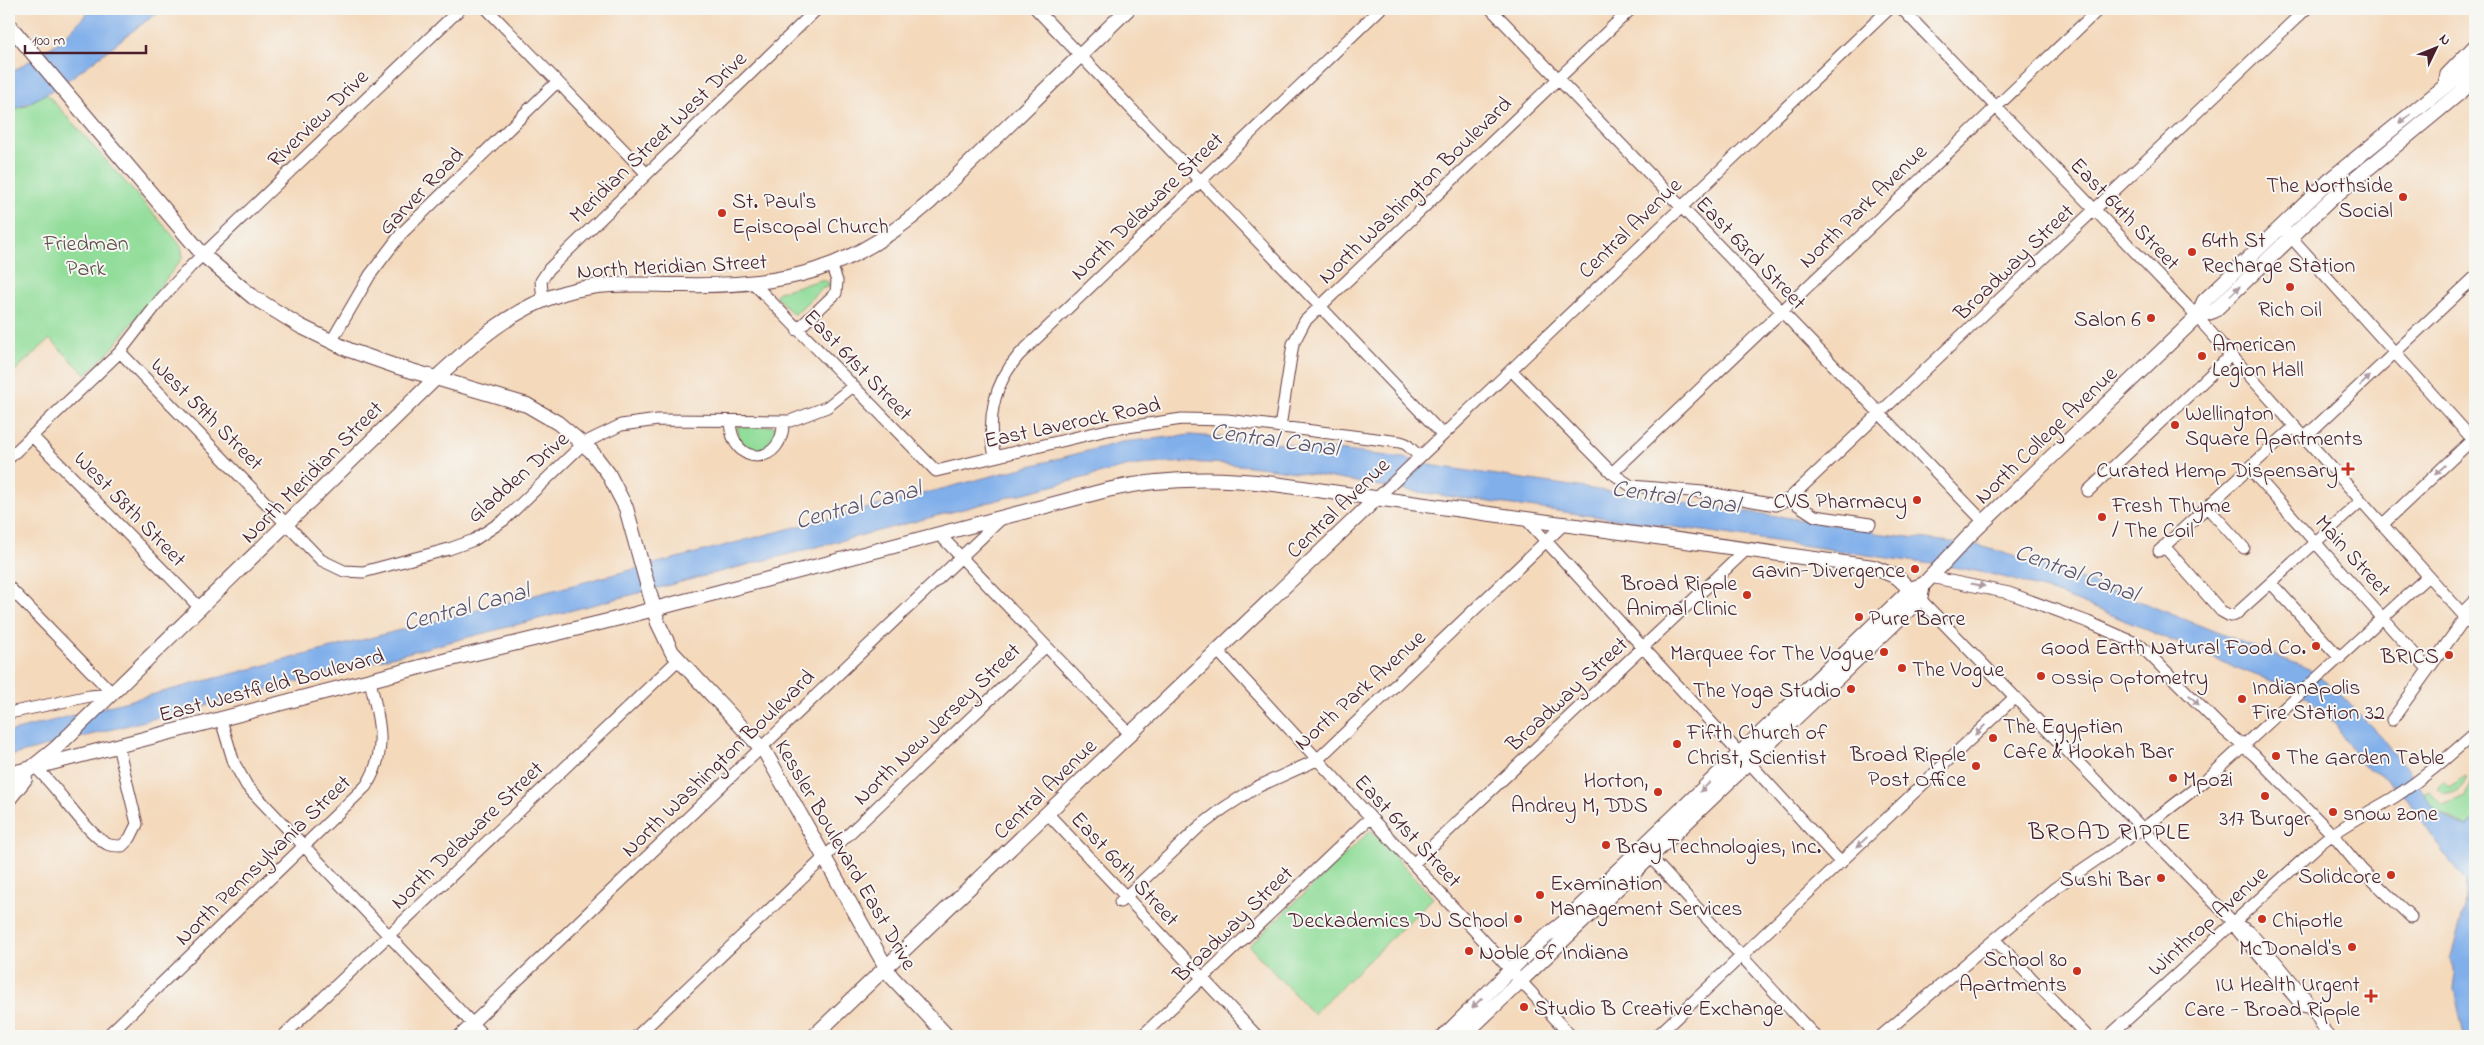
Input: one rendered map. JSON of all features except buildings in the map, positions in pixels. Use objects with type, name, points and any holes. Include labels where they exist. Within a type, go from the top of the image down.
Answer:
[{"type":"main road","name":"North Meridian Street","points":[[9,786],[35,767],[113,694],[436,378],[493,327],[515,313],[543,300],[578,289],[606,285],[754,284],[794,277],[832,264],[872,245],[911,218],[1128,9]]},
{"type":"main road","name":"Kessler Boulevard East Drive","points":[[9,24],[204,255],[262,303],[331,342],[373,358],[527,405],[558,423],[584,443],[602,464],[619,493],[641,557],[654,609],[663,635],[678,660],[762,748],[887,967],[898,984],[947,1036]]},
{"type":"main road","name":"North College Avenue","points":[[1463,1036],[1651,858],[1924,584],[1968,537],[2197,317],[2204,301],[2333,177],[2443,88],[2472,53]]},
{"type":"main road","name":"North College Avenue","points":[[2197,317],[2214,311],[2362,172],[2475,80]]},
{"type":"main road","name":"East Westfield Boulevard","points":[[9,774],[654,609],[1003,517],[1122,487],[1174,479],[1235,479],[1564,523],[1873,567],[1924,584]]},
{"type":"main road","name":"Central Avenue","points":[[814,1036],[1377,498]]},
{"type":"main road","name":"North College Avenue","points":[[1444,1036],[1510,970],[1748,762]]},
{"type":"main road","name":"North Meridian Street","points":[[9,799],[35,767]]},
{"type":"street","name":"Riverview Drive","points":[[9,458],[120,352],[161,299],[204,255],[460,9]]},
{"type":"street","points":[[487,9],[646,173]]},
{"type":"street","name":"Meridian Street West Drive","points":[[543,300],[540,287],[547,271],[817,9]]},
{"type":"street","points":[[1036,9],[1443,435]]},
{"type":"street","name":"North Delaware Street","points":[[995,456],[991,430],[992,409],[999,386],[1011,364],[1200,180],[1380,9]]},
{"type":"street","name":"East 63rd Street","points":[[1491,9],[1984,522]]},
{"type":"street","name":"North Washington Boulevard","points":[[1280,427],[1292,344],[1302,324],[1631,9]]},
{"type":"street","name":"Central Avenue","points":[[1377,498],[1888,9]]},
{"type":"street","name":"East 64th Street","points":[[1902,9],[2197,317],[2475,628]]},
{"type":"street","name":"North Park Avenue","points":[[1612,473],[2099,9]]},
{"type":"street","name":"Broadway Street","points":[[1789,499],[1881,414],[2306,9]]},
{"type":"street","name":"Garver Road","points":[[331,342],[365,283],[402,234],[557,82]]},
{"type":"street","points":[[2281,226],[2474,439],[2382,525]]},
{"type":"street","points":[[797,330],[836,292],[837,281],[832,264]]},
{"type":"street","points":[[2304,438],[2475,278]]},
{"type":"street","name":"East 61st Street","points":[[754,284],[852,387],[936,471]]},
{"type":"street","name":"West 59th Street","points":[[120,352],[288,524]]},
{"type":"street","points":[[2088,491],[2231,355]]},
{"type":"street","points":[[1511,370],[1612,473],[1631,486],[1703,492],[1776,505],[1789,499],[1815,516],[1870,524]]},
{"type":"street","name":"Gladden Drive","points":[[288,524],[321,560],[344,572],[363,572],[449,549],[474,540],[498,525],[584,443],[610,429],[635,422],[658,420],[783,421],[801,418],[822,410],[852,387]]},
{"type":"street","name":"East Laverock Road","points":[[936,471],[1107,430],[1155,422],[1212,420],[1400,442],[1406,444],[1418,458]]},
{"type":"street","points":[[730,421],[731,436],[735,443],[746,454],[754,456],[766,454],[777,446],[782,436],[783,421]]},
{"type":"street","points":[[2294,427],[2161,548],[2221,611],[2230,616],[2239,612],[2361,501]]},
{"type":"street","name":"West 58th Street","points":[[32,436],[201,609]]},
{"type":"street","name":"Main Street","points":[[2249,468],[2427,668]]},
{"type":"street","points":[[2207,507],[2244,548]]},
{"type":"street","name":"North Washington Boulevard","points":[[459,1036],[1003,517]]},
{"type":"street","points":[[1525,518],[1841,863]]},
{"type":"street","name":"North Park Avenue","points":[[1122,900],[1199,827],[1224,808],[1265,783],[1317,760],[1564,523]]},
{"type":"street","points":[[939,534],[1130,735]]},
{"type":"street","name":"Broadway Street","points":[[1413,864],[1746,550]]},
{"type":"street","points":[[1881,1036],[2055,888],[2143,828],[2204,781],[2322,676],[2428,576]]},
{"type":"street","points":[[2271,583],[2340,658]]},
{"type":"street","points":[[1924,584],[2016,697],[2234,923],[2248,931],[2278,964],[2305,997],[2331,1035]]},
{"type":"street","name":"East Westfield Boulevard","points":[[1924,584],[2010,593],[2088,622],[2140,645],[2224,730],[2332,834],[2362,870],[2411,917]]},
{"type":"street","points":[[9,587],[113,694]]},
{"type":"street","points":[[2392,720],[2465,616],[2466,609],[2475,600]]},
{"type":"street","name":"North New Jersey Street","points":[[636,1036],[1046,646]]},
{"type":"street","name":"East 61st Street","points":[[1218,652],[1571,1036]]},
{"type":"street","name":"North Delaware Street","points":[[283,1036],[678,660]]},
{"type":"street","name":"North Pennsylvania Street","points":[[107,1036],[359,794],[376,769],[382,735],[370,681]]},
{"type":"street","points":[[9,713],[90,696],[113,694]]},
{"type":"street","points":[[1657,1036],[2016,697]]},
{"type":"street","points":[[221,720],[234,763],[247,786],[484,1036]]},
{"type":"street","name":"Winthrop Avenue","points":[[2110,1036],[2174,975],[2186,968],[2332,834],[2393,798],[2420,779],[2475,733]]},
{"type":"street","points":[[35,767],[46,776],[95,834],[106,843],[122,846],[130,838],[137,824],[118,746]]},
{"type":"street","name":"East 60th Street","points":[[1048,814],[1122,900],[1257,1036]]},
{"type":"street","name":"Broadway Street","points":[[1142,1036],[1370,818]]},
{"type":"street","points":[[1651,858],[1814,1036]]},
{"type":"street","points":[[1995,940],[2087,1036]]},
{"type":"green space","name":"Friedman Park","points":[[46,93],[168,230],[181,246],[183,257],[111,350],[86,375],[50,339],[9,376],[9,111],[27,105]]},
{"type":"green space","points":[[821,280],[828,282],[830,286],[821,289],[794,315],[776,296],[778,292]]},
{"type":"green space","points":[[737,426],[774,426],[778,432],[765,448],[751,450],[739,438]]},
{"type":"green space","points":[[2466,776],[2463,786],[2452,793],[2444,794],[2437,787],[2443,781],[2449,787]]},
{"type":"green space","points":[[2473,778],[2475,779],[2475,817],[2467,827],[2439,813],[2423,794],[2429,791],[2443,806],[2466,797]]},
{"type":"green space","points":[[1370,831],[1433,898],[1313,1014],[1249,946]]},
{"type":"water","points":[[91,9],[164,9],[51,91],[9,111],[9,74],[62,40]]},
{"type":"water","name":"Central Canal","points":[[1190,435],[1245,439],[1404,458],[1435,466],[1872,530],[1875,533],[1977,545],[2106,588],[2309,669],[2337,691],[2388,744],[2390,751],[2401,760],[2430,803],[2439,812],[2451,821],[2467,827],[2475,817],[2475,1036],[2464,1036],[2454,988],[2456,975],[2450,960],[2464,910],[2466,881],[2444,854],[2405,796],[2384,777],[2362,765],[2335,724],[2309,699],[2295,689],[2222,662],[2077,601],[2040,588],[1986,573],[1249,466],[1161,463],[1129,466],[9,756],[9,732],[1122,442]]},
{"type":"place","name":"The Northside Social","points":[[2403,197]]},
{"type":"place","name":"St. Paul's Episcopal Church","points":[[722,213]]},
{"type":"place","name":"64th St Recharge Station","points":[[2192,252]]},
{"type":"place","name":"Rich Oil","points":[[2290,287]]},
{"type":"place","name":"Salon 6","points":[[2151,318]]},
{"type":"place","name":"American Legion Hall","points":[[2202,356]]},
{"type":"place","name":"Wellington Square Apartments","points":[[2175,425]]},
{"type":"place","name":"Curated Hemp Dispensary","points":[[2348,469]]},
{"type":"place","name":"CVS Pharmacy","points":[[1917,500]]},
{"type":"place","name":"Fresh Thyme / The Coil","points":[[2102,517]]},
{"type":"place","name":"Gavin-Divergence","points":[[1915,569]]},
{"type":"place","name":"Broad Ripple Animal Clinic","points":[[1747,595]]},
{"type":"place","name":"Pure Barre","points":[[1859,617]]},
{"type":"place","name":"Good Earth Natural Food Co.","points":[[2316,646]]},
{"type":"place","name":"Marquee for The Vogue","points":[[1884,652]]},
{"type":"place","name":"BRICS","points":[[2449,655]]},
{"type":"place","name":"The Vogue","points":[[1902,668]]},
{"type":"place","name":"Ossip Optometry","points":[[2041,676]]},
{"type":"place","name":"The Yoga Studio","points":[[1851,689]]},
{"type":"place","name":"Indianapolis Fire Station 32","points":[[2242,699]]},
{"type":"place","name":"The Egyptian Cafe & Hookah Bar","points":[[1993,738]]},
{"type":"place","name":"Fifth Church of Christ, Scientist","points":[[1677,744]]},
{"type":"place","name":"The Garden Table","points":[[2276,756]]},
{"type":"place","name":"Broad Ripple Post Office","points":[[1976,766]]},
{"type":"place","name":"Mpozi","points":[[2173,778]]},
{"type":"place","name":"Horton, Andrey M, DDS","points":[[1658,792]]},
{"type":"place","name":"317 Burger","points":[[2265,796]]},
{"type":"place","name":"snow zone","points":[[2333,812]]},
{"type":"place","name":"Bray Technologies, Inc.","points":[[1606,845]]},
{"type":"place","name":"Solidcore","points":[[2391,875]]},
{"type":"place","name":"Sushi Bar","points":[[2161,878]]},
{"type":"place","name":"Examination Management Services","points":[[1540,895]]},
{"type":"place","name":"Deckademics DJ School","points":[[1518,919]]},
{"type":"place","name":"Chipotle","points":[[2262,919]]},
{"type":"place","name":"McDonald's","points":[[2352,947]]},
{"type":"place","name":"Noble of Indiana","points":[[1469,951]]},
{"type":"place","name":"School 80 Apartments","points":[[2077,971]]},
{"type":"place","name":"IU Health Urgent Care - Broad Ripple","points":[[2371,996]]},
{"type":"place","name":"Studio B Creative Exchange","points":[[1524,1007]]},
{"type":"district","name":"BROAD RIPPLE","points":[[2110,831]]}]
